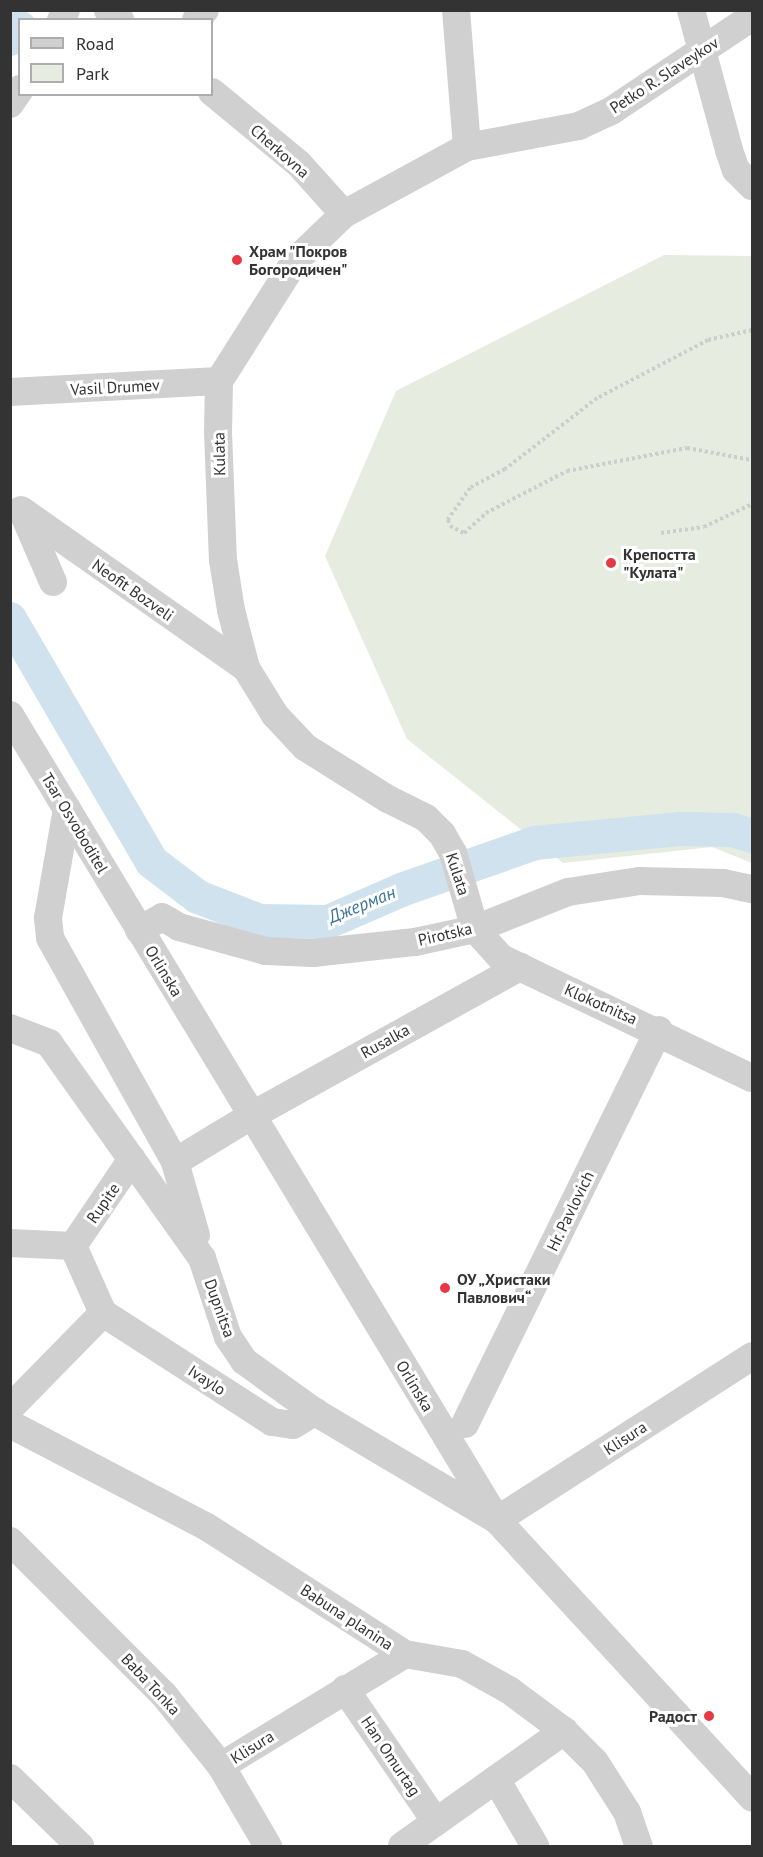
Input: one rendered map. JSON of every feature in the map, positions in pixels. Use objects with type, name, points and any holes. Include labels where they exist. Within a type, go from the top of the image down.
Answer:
[{"type":"street","points":[[219,381],[295,261],[344,214],[467,147],[456,10]]},
{"type":"street","points":[[691,10],[699,53],[736,170],[753,186]]},
{"type":"street","name":"Petko R. Slaveykov","points":[[467,147],[579,126],[612,111],[753,17]]},
{"type":"street","points":[[10,104],[18,91]]},
{"type":"street","name":"Cherkovna","points":[[213,94],[299,164],[344,214]]},
{"type":"street","name":"Vasil Drumev","points":[[10,392],[219,381]]},
{"type":"street","name":"Kulata","points":[[219,381],[223,560],[246,668],[275,715],[305,747],[388,799],[426,818],[453,853],[472,919]]},
{"type":"street","points":[[16,501],[53,582]]},
{"type":"street","name":"Neofit Bozveli","points":[[16,501],[246,668]]},
{"type":"street","name":"Tsar Osvoboditel","points":[[10,715],[139,930]]},
{"type":"street","points":[[66,809],[48,918],[50,938],[174,1162],[202,1257]]},
{"type":"street","name":"Pirotska","points":[[139,930],[162,917],[179,927],[266,951],[313,953],[415,942],[472,919],[568,892],[640,880],[723,883],[753,889]]},
{"type":"street","name":"Klokotnitsa","points":[[472,919],[501,958],[659,1030],[753,1078]]},
{"type":"street","name":"Orlinska","points":[[139,930],[497,1520],[753,1797]]},
{"type":"street","name":"Rusalka","points":[[174,1162],[250,1116],[520,967]]},
{"type":"street","name":"Dupnitsa","points":[[10,1028],[49,1043],[202,1257],[228,1337],[244,1361],[315,1412],[497,1520]]},
{"type":"street","name":"Hr. Pavlovich","points":[[465,1424],[659,1030]]},
{"type":"street","name":"Rupite","points":[[73,1246],[132,1159]]},
{"type":"street","points":[[10,1243],[73,1246],[103,1313],[10,1408]]},
{"type":"street","name":"Ivaylo","points":[[103,1313],[272,1422],[293,1425],[315,1412]]},
{"type":"street","name":"Klisura","points":[[497,1520],[753,1356]]},
{"type":"street","name":"Babuna planina","points":[[10,1424],[207,1527],[405,1654],[462,1664],[509,1690],[564,1731],[595,1762],[627,1812],[639,1846]]},
{"type":"street","name":"Baba Tonka","points":[[10,1541],[164,1695],[221,1766],[268,1846]]},
{"type":"street","name":"Klisura","points":[[221,1766],[405,1654]]},
{"type":"street","name":"Han Omurtag","points":[[345,1689],[436,1822]]},
{"type":"street","points":[[402,1846],[564,1731]]},
{"type":"street","points":[[10,1778],[80,1846]]},
{"type":"street","points":[[496,1779],[535,1846]]},
{"type":"path","points":[[753,330],[708,340],[597,398],[505,469],[470,488],[448,520],[450,526],[464,533],[486,513],[567,471],[687,448],[753,460]]},
{"type":"path","points":[[661,532],[704,527],[753,504]]},
{"type":"green space","points":[[664,255],[752,256],[752,863],[712,847],[563,863],[407,739],[325,556],[396,391]]},
{"type":"waterway","name":"Джерман","points":[[10,39],[18,30]]},
{"type":"waterway","name":"Джерман","points":[[10,619],[152,862],[198,897],[260,921],[328,922],[404,889],[535,843],[681,829],[733,830],[752,836]]},
{"type":"place","name":"Храм \"Покров Богородичен\"","points":[[237,260]]},
{"type":"place","name":"Крепостта \"Кулата\"","points":[[611,563]]},
{"type":"place","name":"ОУ „Христаки Павлович“","points":[[445,1288]]},
{"type":"place","name":"Радост","points":[[709,1716]]}]
